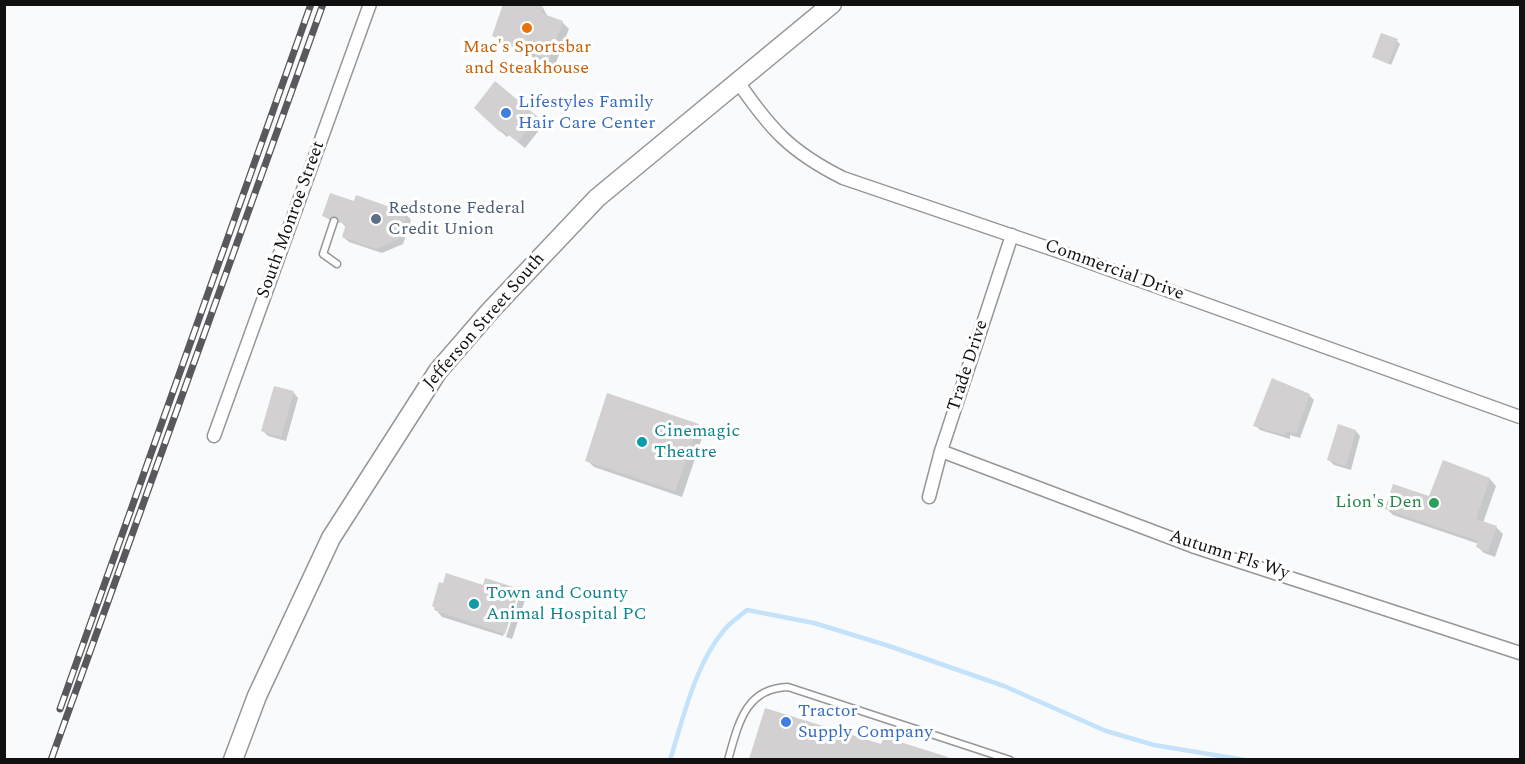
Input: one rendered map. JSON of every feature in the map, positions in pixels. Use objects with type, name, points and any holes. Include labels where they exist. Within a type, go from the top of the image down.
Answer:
[{"type":"street","name":"South Monroe Street","points":[[213,436],[370,4]]},
{"type":"street","name":"Jefferson Street South","points":[[233,759],[262,686],[332,538],[438,371],[490,311],[597,198],[832,4]]},
{"type":"street","name":"Commercial Drive","points":[[738,82],[765,121],[787,144],[814,163],[843,178],[1012,235],[1521,417]]},
{"type":"street","name":"Trade Drive","points":[[929,497],[941,451],[1012,235]]},
{"type":"street","name":"Autumn Fls Wy","points":[[941,451],[1192,546],[1521,653]]},
{"type":"lane","points":[[334,221],[323,254],[337,264]]},
{"type":"lane","points":[[728,759],[741,716],[753,700],[774,687],[788,687],[1010,759]]},
{"type":"building","name":"Mac's Sportsbar and Steakhouse","points":[[503,4],[536,4],[543,7],[541,13],[563,21],[549,60],[515,48],[516,45],[492,36]]},
{"type":"building","points":[[1381,33],[1398,39],[1388,64],[1372,57]]},
{"type":"building","name":"Lifestyles Family Hair Care Center","points":[[495,81],[538,117],[518,142],[502,130],[500,132],[474,108]]},
{"type":"building","name":"Redstone Federal Credit Union","points":[[330,193],[354,201],[356,195],[407,213],[398,239],[376,249],[342,237],[346,224],[339,222],[336,216],[329,219],[322,216]]},
{"type":"building","points":[[1272,378],[1310,394],[1296,434],[1286,431],[1285,435],[1253,426]]},
{"type":"building","points":[[274,386],[294,391],[281,437],[261,431]]},
{"type":"building","name":"Cinemagic Theatre","points":[[607,393],[699,424],[675,491],[585,461]]},
{"type":"building","points":[[1338,424],[1356,430],[1346,466],[1327,460]]},
{"type":"building","name":"Lion's Den","points":[[1443,460],[1490,478],[1476,519],[1497,526],[1488,552],[1476,547],[1478,541],[1385,509],[1393,484],[1429,496]]},
{"type":"building","name":"Town and County Animal Hospital PC","points":[[446,573],[483,585],[485,578],[520,589],[505,634],[434,610],[435,607],[432,606],[439,582],[443,583]]},
{"type":"building","name":"Tractor Supply Company","points":[[765,708],[881,744],[884,737],[948,757],[948,759],[749,759]]},
{"type":"waterway","points":[[670,760],[692,691],[706,658],[725,629],[747,610],[814,623],[889,646],[1004,686],[1106,731],[1154,745],[1245,760]]},
{"type":"railway","points":[[60,709],[311,4]]},
{"type":"railway","points":[[51,760],[323,4]]},
{"type":"place","name":"Mac's Sportsbar and Steakhouse","points":[[527,28]]},
{"type":"place","name":"Lifestyles Family Hair Care Center","points":[[506,113]]},
{"type":"place","name":"Redstone Federal Credit Union","points":[[376,219]]},
{"type":"place","name":"Cinemagic Theatre","points":[[642,442]]},
{"type":"place","name":"Lion's Den","points":[[1434,503]]},
{"type":"place","name":"Town and County Animal Hospital PC","points":[[474,604]]},
{"type":"place","name":"Tractor Supply Company","points":[[786,722]]}]
